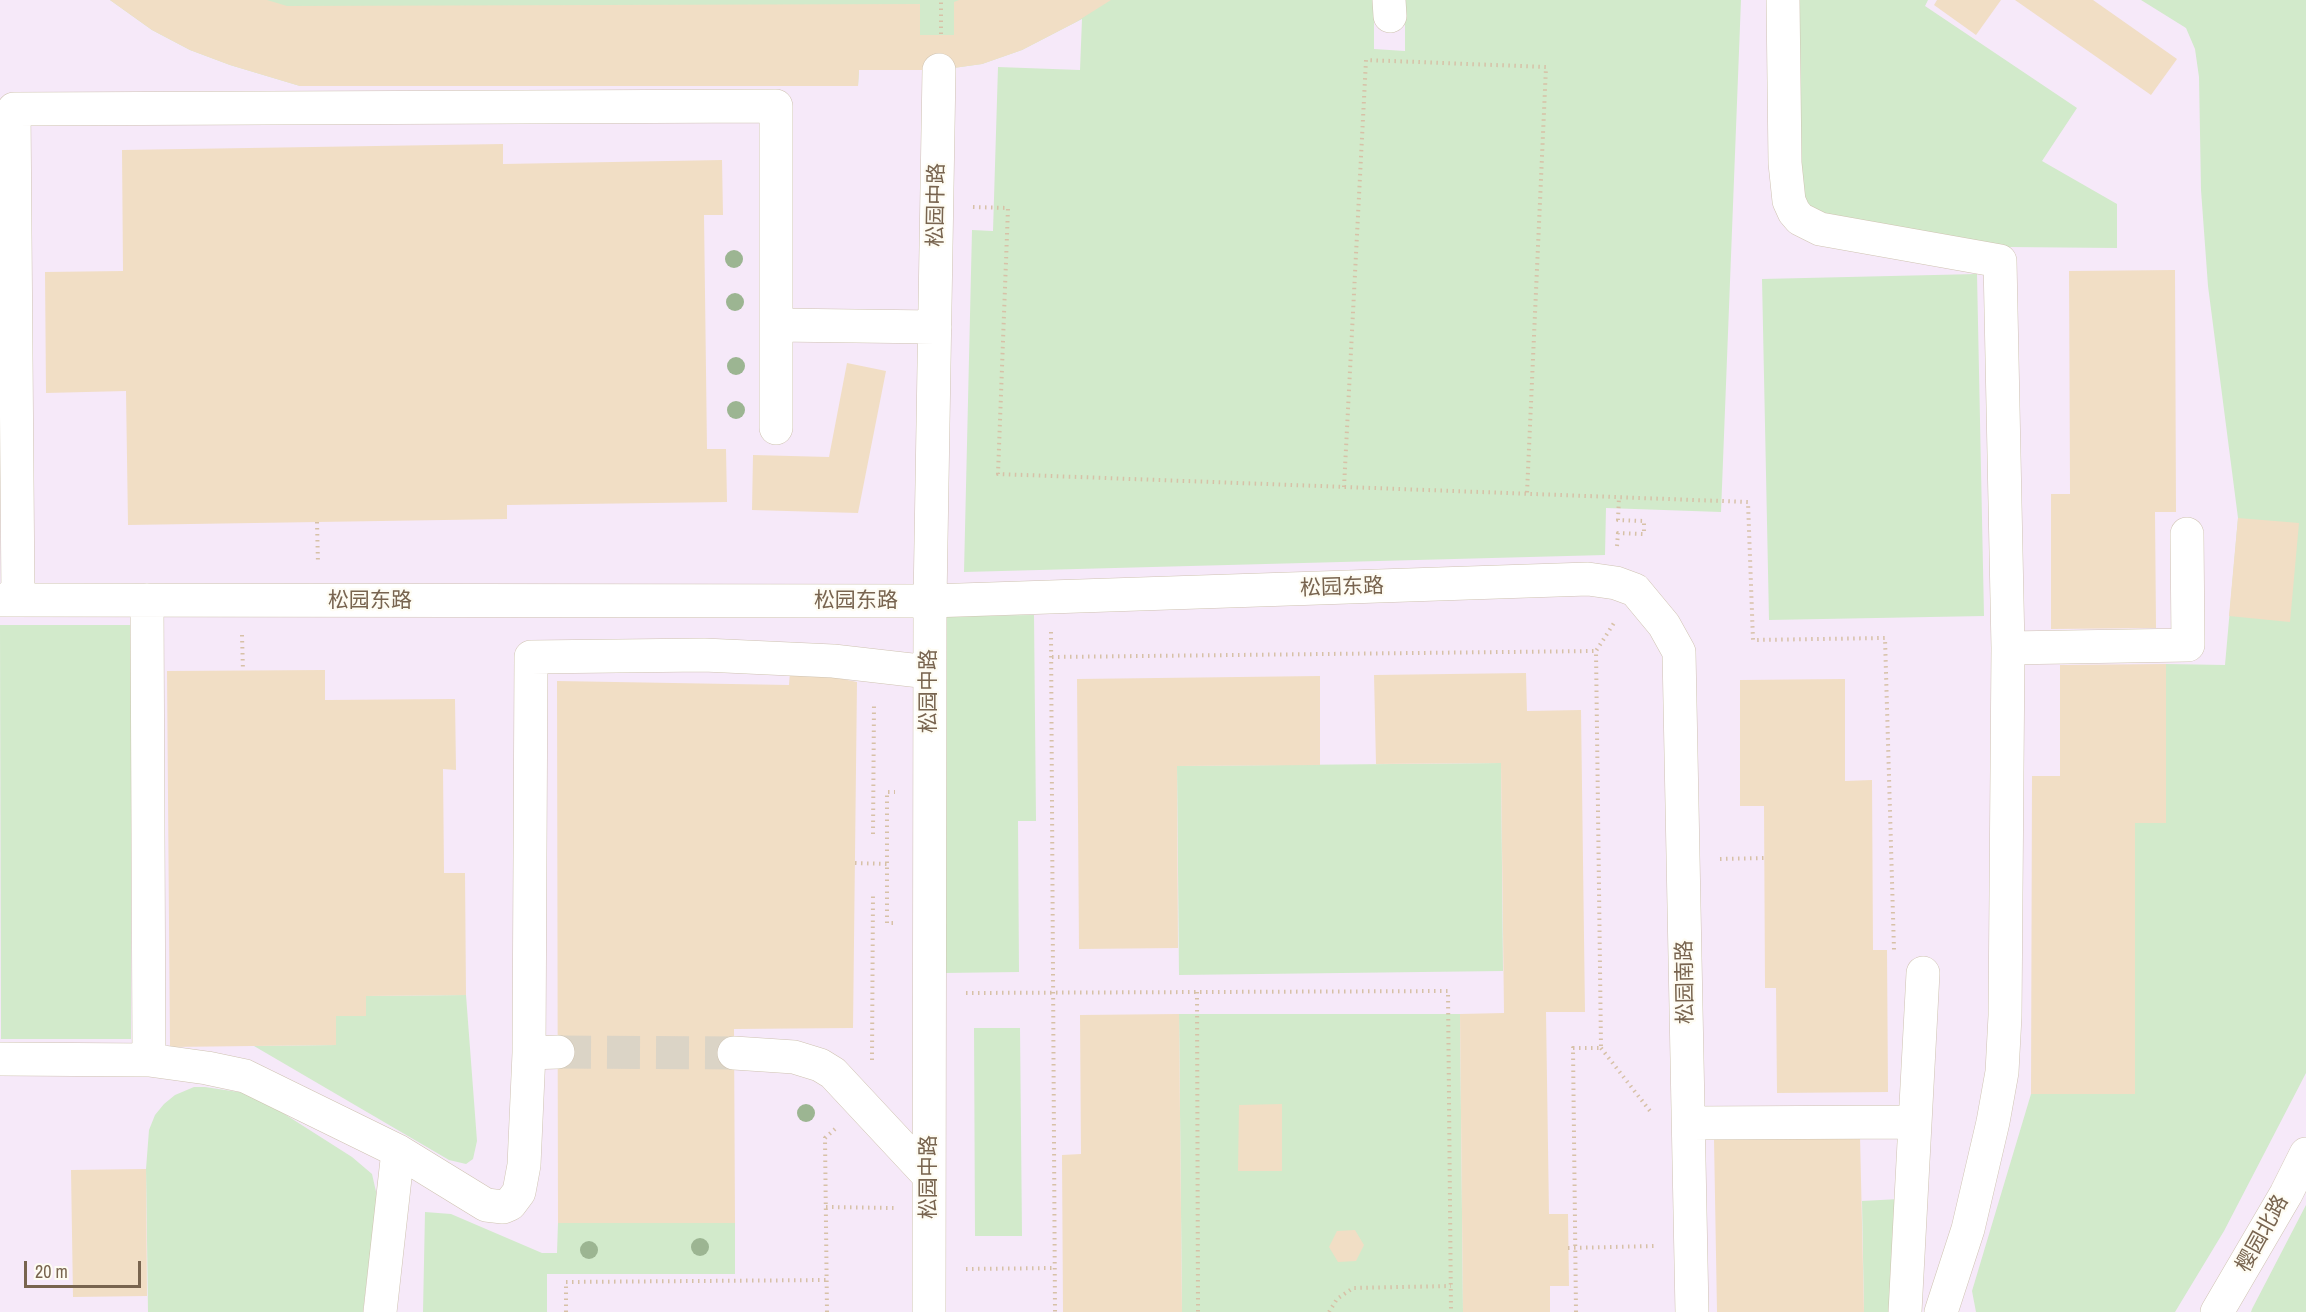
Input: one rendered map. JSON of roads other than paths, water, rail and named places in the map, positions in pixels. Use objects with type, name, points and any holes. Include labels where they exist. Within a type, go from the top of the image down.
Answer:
[{"type":"street","points":[[1783,0],[1785,163],[1789,201],[1794,212],[1809,225],[1820,229],[2000,261],[2008,648],[2005,1016],[2002,1072],[1968,1229],[1941,1312]]},
{"type":"street","name":"松园中路","points":[[929,1312],[929,672],[939,70]]},
{"type":"street","points":[[9,600],[8,388],[14,109],[776,106],[776,428]]},
{"type":"street","points":[[776,325],[935,327]]},
{"type":"street","points":[[2008,648],[2188,645],[2187,534]]},
{"type":"street","name":"松园东路","points":[[9,600],[930,601],[1588,579],[1616,583],[1635,590],[1664,625],[1679,652]]},
{"type":"street","points":[[147,600],[149,1060]]},
{"type":"street","name":"松园南路","points":[[1679,652],[1692,1312]]},
{"type":"street","points":[[0,1059],[149,1060],[245,1076],[398,1151],[486,1205],[502,1207],[510,1204],[519,1192],[543,1053],[531,657],[704,655],[833,661],[929,672]]},
{"type":"street","points":[[1905,1312],[1923,973]]},
{"type":"street","points":[[734,1053],[794,1057],[820,1065],[833,1073],[930,1176]]},
{"type":"street","points":[[1689,1124],[1914,1122]]},
{"type":"street","points":[[380,1312],[398,1151]]},
{"type":"street","name":"樱园北路","points":[[2217,1312],[2286,1194],[2306,1154]]},
{"type":"tunnel","points":[[558,1052],[734,1053]]}]
